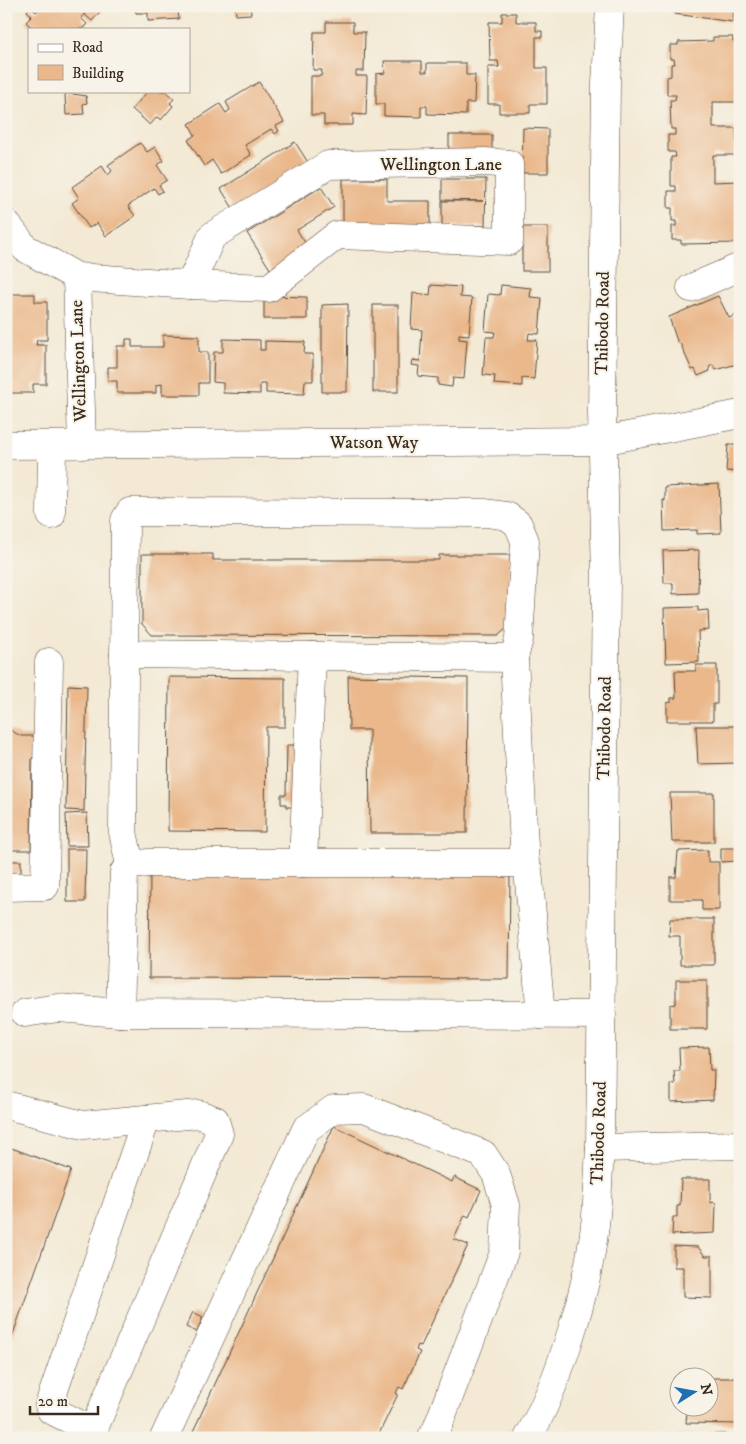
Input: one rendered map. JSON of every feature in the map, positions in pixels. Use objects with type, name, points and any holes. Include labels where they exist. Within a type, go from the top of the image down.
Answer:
[{"type":"street","name":"Thibodo Road","points":[[528,1438],[540,1417],[572,1330],[593,1240],[600,1148],[606,578],[602,441],[606,84],[610,6]]},
{"type":"street","name":"Wellington Lane","points":[[6,223],[25,248],[77,278],[190,285],[269,288],[337,235],[510,241],[509,164],[328,165],[212,236],[190,285]]},
{"type":"street","points":[[691,288],[740,267]]},
{"type":"street","name":"Wellington Lane","points":[[77,278],[82,445]]},
{"type":"street","name":"Watson Way","points":[[6,445],[602,441],[740,414]]},
{"type":"street","points":[[51,515],[52,445]]},
{"type":"street","points":[[130,865],[123,832],[124,520],[130,512],[486,513],[507,516],[518,524],[525,541],[519,639],[514,658],[525,865],[528,870],[541,1015]]},
{"type":"street","points":[[124,654],[514,658]]},
{"type":"street","points":[[303,863],[312,656]]},
{"type":"street","points":[[6,887],[45,886],[49,662]]},
{"type":"street","points":[[120,1013],[124,872],[130,865],[149,863],[303,863],[525,865]]},
{"type":"street","points":[[25,1013],[58,1008],[120,1013],[602,1015]]},
{"type":"street","points":[[6,1105],[83,1125],[198,1114],[215,1120],[219,1134],[92,1434],[51,1410],[49,1405],[146,1119]]},
{"type":"street","points":[[164,1438],[306,1129],[334,1109],[364,1108],[483,1154],[496,1174],[506,1205],[504,1252],[436,1431],[431,1438]]},
{"type":"street","points":[[600,1148],[740,1145]]},
{"type":"building","points":[[41,6],[105,6],[92,21],[84,14],[81,18],[87,24],[83,28],[32,28],[26,22],[32,16],[27,11],[30,7],[36,12]]},
{"type":"building","points":[[135,6],[190,6],[190,9],[178,10],[179,19],[148,21],[148,13],[136,13]]},
{"type":"building","points":[[235,6],[250,6],[251,14],[236,15]]},
{"type":"building","points":[[667,6],[734,6],[733,22],[675,14],[675,11],[667,10]]},
{"type":"building","points":[[502,13],[516,13],[516,22],[536,22],[536,31],[542,31],[542,37],[536,37],[536,68],[547,68],[547,104],[530,104],[530,113],[499,113],[499,104],[488,104],[488,67],[499,67],[498,61],[490,61],[489,22],[502,22]]},
{"type":"building","points":[[326,22],[353,22],[353,32],[365,32],[364,71],[356,71],[356,76],[367,76],[366,115],[353,114],[353,125],[324,125],[324,115],[311,115],[311,76],[321,76],[322,70],[313,70],[314,32],[326,32]]},
{"type":"building","points":[[713,37],[733,37],[733,42],[737,41],[737,102],[713,102],[713,128],[736,128],[737,155],[713,155],[713,182],[739,181],[739,243],[681,244],[681,240],[672,240],[672,226],[676,226],[676,221],[672,221],[672,208],[668,208],[668,191],[676,191],[676,186],[671,186],[671,157],[676,157],[675,152],[668,152],[668,135],[675,135],[675,129],[671,129],[670,100],[675,100],[676,95],[667,95],[667,77],[671,76],[671,64],[675,64],[674,59],[670,59],[670,45],[678,45],[678,42],[713,41]]},
{"type":"building","points":[[384,61],[422,61],[422,72],[427,72],[427,63],[466,63],[466,75],[475,75],[474,103],[466,103],[466,115],[427,114],[427,106],[421,106],[421,117],[384,116],[384,104],[376,104],[376,74],[385,73]]},
{"type":"building","points":[[259,82],[284,122],[276,126],[279,131],[275,134],[271,129],[245,145],[251,155],[221,174],[212,160],[204,166],[188,140],[195,135],[189,124],[220,104],[226,113],[230,110],[226,102]]},
{"type":"building","points":[[147,92],[166,92],[174,99],[170,103],[173,106],[161,120],[157,117],[150,125],[132,109]]},
{"type":"building","points":[[67,93],[86,96],[87,103],[83,104],[84,114],[66,115],[65,95]]},
{"type":"building","points":[[523,128],[548,129],[548,173],[522,173]]},
{"type":"building","points":[[449,135],[492,135],[492,157],[449,157]]},
{"type":"building","points":[[295,142],[309,164],[234,210],[221,189]]},
{"type":"building","points":[[140,143],[147,152],[155,147],[164,161],[157,165],[167,180],[159,185],[163,191],[158,194],[154,188],[128,206],[135,216],[106,236],[97,223],[89,228],[72,203],[79,198],[72,187],[102,166],[108,175],[112,171],[108,165]]},
{"type":"building","points":[[343,179],[387,179],[387,201],[430,201],[430,226],[343,226]]},
{"type":"building","points":[[442,179],[486,179],[485,226],[442,226],[442,201],[483,201],[442,200]]},
{"type":"building","points":[[321,187],[334,207],[297,230],[309,249],[272,272],[247,233]]},
{"type":"building","points":[[522,227],[548,227],[548,271],[522,271]]},
{"type":"building","points":[[431,285],[461,287],[460,297],[472,298],[469,335],[459,334],[459,339],[467,340],[464,379],[453,378],[452,387],[438,385],[438,378],[418,376],[419,366],[411,365],[412,360],[420,361],[422,330],[411,329],[413,293],[430,295]]},
{"type":"building","points":[[501,285],[531,288],[530,297],[542,298],[539,334],[529,333],[528,340],[537,340],[534,379],[522,378],[522,386],[494,384],[495,376],[483,375],[486,337],[494,337],[495,332],[485,331],[488,294],[500,295]]},
{"type":"building","points":[[6,294],[35,294],[35,302],[47,302],[47,340],[37,340],[36,345],[46,345],[46,384],[33,384],[33,393],[6,393]]},
{"type":"building","points":[[264,296],[307,297],[307,319],[264,319]]},
{"type":"building","points":[[718,296],[729,318],[740,313],[740,363],[716,370],[713,365],[709,367],[710,371],[698,376],[695,369],[692,370],[680,343],[678,344],[669,317]]},
{"type":"building","points":[[348,304],[347,392],[322,392],[322,305]]},
{"type":"building","points":[[373,305],[398,305],[398,392],[373,392]]},
{"type":"building","points":[[163,335],[199,336],[199,352],[208,352],[208,383],[199,383],[199,395],[162,395],[162,384],[156,385],[156,393],[117,393],[117,381],[108,381],[108,367],[117,367],[117,346],[126,346],[126,339],[132,339],[132,347],[163,347]]},
{"type":"building","points":[[223,339],[260,340],[260,350],[265,350],[265,341],[305,342],[304,354],[313,354],[313,381],[305,381],[304,394],[266,393],[266,384],[260,384],[260,394],[223,393],[223,383],[213,382],[214,352],[223,352]]},
{"type":"building","points":[[728,445],[740,445],[740,472],[726,471]]},
{"type":"building","points":[[719,484],[721,533],[697,534],[697,530],[664,531],[663,500],[665,501],[665,487]]},
{"type":"building","points":[[699,550],[698,593],[673,594],[673,583],[664,583],[663,551]]},
{"type":"building","points":[[142,554],[213,554],[213,560],[439,560],[439,555],[510,555],[510,625],[498,636],[152,635],[142,624]]},
{"type":"building","points":[[698,607],[698,611],[708,610],[709,630],[698,631],[699,662],[666,663],[664,608]]},
{"type":"building","points":[[696,665],[717,665],[717,704],[713,704],[713,721],[667,721],[667,703],[671,702],[671,698],[676,698],[675,671],[696,671]]},
{"type":"building","points":[[348,676],[468,678],[467,833],[370,833],[369,730],[349,730]]},
{"type":"building","points":[[169,677],[285,678],[285,727],[266,727],[265,832],[168,831]]},
{"type":"building","points":[[68,685],[87,686],[84,811],[66,810]]},
{"type":"building","points":[[696,726],[739,726],[740,763],[698,764]]},
{"type":"building","points":[[6,728],[21,736],[36,736],[36,758],[32,758],[31,850],[6,850]]},
{"type":"building","points":[[287,745],[296,745],[296,807],[286,807],[286,804],[281,804],[281,795],[286,795]]},
{"type":"building","points":[[670,793],[714,793],[714,842],[672,842]]},
{"type":"building","points":[[87,813],[88,846],[67,846],[66,814]]},
{"type":"building","points":[[721,848],[738,848],[738,861],[721,862]]},
{"type":"building","points":[[67,849],[86,849],[85,902],[67,902]]},
{"type":"building","points":[[708,850],[708,862],[719,862],[719,910],[702,910],[702,900],[670,900],[670,877],[676,877],[678,851]]},
{"type":"building","points":[[6,861],[21,861],[21,874],[6,874]]},
{"type":"building","points":[[510,872],[509,979],[149,978],[150,873]]},
{"type":"building","points":[[670,919],[714,919],[714,965],[680,965],[680,936],[669,936]]},
{"type":"building","points":[[676,980],[707,980],[707,1029],[670,1029],[670,1005],[676,1004]]},
{"type":"building","points":[[709,1047],[710,1070],[714,1070],[713,1100],[671,1102],[671,1084],[675,1084],[674,1071],[680,1071],[679,1048]]},
{"type":"building","points":[[334,1126],[452,1182],[454,1177],[481,1190],[469,1217],[465,1215],[454,1239],[468,1245],[421,1346],[418,1345],[416,1350],[420,1352],[403,1389],[399,1387],[396,1393],[398,1394],[377,1438],[190,1438]]},
{"type":"building","points":[[6,1146],[71,1170],[7,1351],[6,1351]]},
{"type":"building","points":[[681,1179],[710,1179],[710,1202],[716,1203],[715,1233],[672,1235],[673,1217],[677,1217],[677,1206],[680,1206]]},
{"type":"building","points":[[674,1246],[698,1247],[705,1256],[712,1256],[712,1298],[683,1297],[683,1267],[674,1267]]},
{"type":"building","points":[[193,1312],[203,1317],[197,1332],[186,1327]]},
{"type":"building","points":[[718,1378],[740,1378],[740,1424],[686,1423],[687,1416],[718,1416]]},
{"type":"building","points":[[725,1434],[725,1438],[676,1438],[676,1435]]}]
